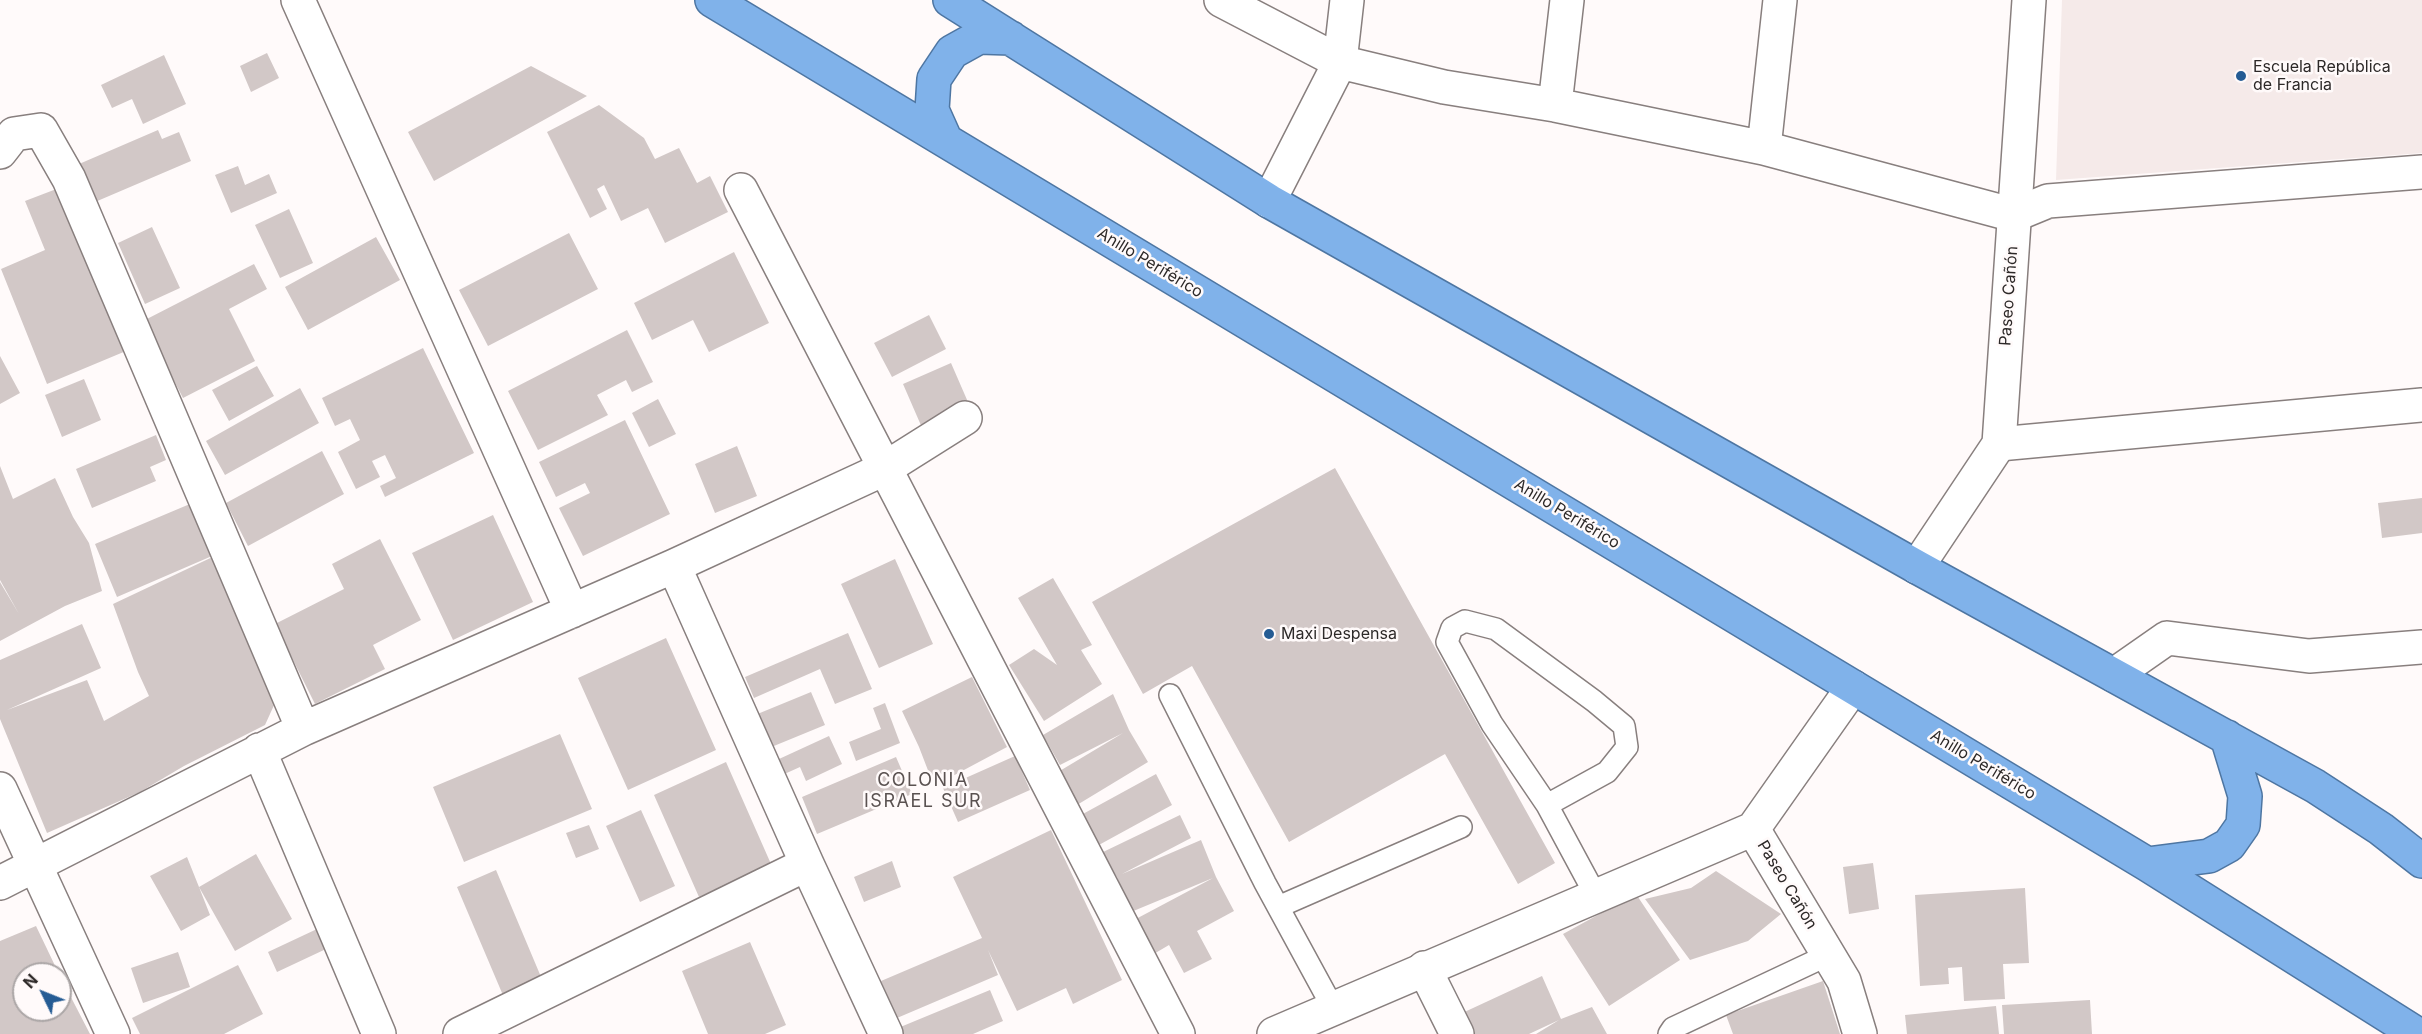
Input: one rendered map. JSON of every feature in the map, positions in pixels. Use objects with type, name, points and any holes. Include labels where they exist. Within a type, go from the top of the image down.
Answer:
[{"type":"highway","name":"Anillo Periférico","points":[[712,0],[2147,864],[2417,1034]]},
{"type":"highway","points":[[950,0],[1269,201],[1917,567],[2315,786],[2381,829],[2422,861]]},
{"type":"highway","points":[[945,139],[932,110],[934,79],[952,52],[979,38],[1011,38]]},
{"type":"highway","points":[[2147,864],[2209,856],[2229,845],[2243,825],[2245,796],[2227,737]]},
{"type":"street","points":[[298,0],[572,611]]},
{"type":"street","points":[[1221,0],[1340,62],[1444,87],[1555,105],[1764,148],[2014,214],[2048,201],[2422,172]]},
{"type":"street","points":[[1269,201],[1340,62],[1347,0]]},
{"type":"street","points":[[1555,105],[1567,0]]},
{"type":"street","points":[[1764,148],[1780,0]]},
{"type":"street","name":"Paseo Cañón","points":[[1917,567],[1999,444],[2029,0]]},
{"type":"street","points":[[0,152],[14,134],[41,130],[69,179],[303,729]]},
{"type":"street","points":[[741,190],[1178,1034]]},
{"type":"street","points":[[1999,444],[2422,405]]},
{"type":"street","points":[[0,883],[303,729],[674,566],[884,469],[965,418]]},
{"type":"street","points":[[674,566],[807,864],[886,1034]]},
{"type":"street","points":[[2114,675],[2167,638],[2309,656],[2422,647]]},
{"type":"street","name":"Paseo Cañón","points":[[1853,687],[1753,829],[1844,981],[1860,1034]]},
{"type":"street","points":[[260,750],[379,1034]]},
{"type":"street","points":[[0,789],[113,1034]]},
{"type":"street","points":[[1274,1034],[1753,829]]},
{"type":"street","points":[[460,1034],[807,864]]},
{"type":"street","points":[[1424,968],[1457,1034]]},
{"type":"lane","points":[[1547,805],[1607,772],[1627,747],[1624,726],[1594,701],[1496,629],[1465,621],[1452,628],[1447,642],[1492,724],[1547,805],[1596,896]]},
{"type":"lane","points":[[1170,695],[1278,907],[1333,1008]]},
{"type":"lane","points":[[1278,907],[1461,827]]},
{"type":"lane","points":[[1669,1034],[1673,1028],[1828,955]]},
{"type":"shaded area","name":"Escuela República de Francia","points":[[2062,0],[2422,0],[2422,153],[2056,180]]},
{"type":"building","points":[[267,53],[279,78],[251,92],[240,66]]},
{"type":"building","points":[[164,55],[186,104],[143,124],[132,99],[112,108],[101,85]]},
{"type":"building","points":[[531,66],[587,96],[434,181],[408,132]]},
{"type":"building","points":[[599,105],[644,138],[655,159],[679,148],[697,183],[710,176],[728,212],[665,243],[648,208],[621,221],[604,185],[597,189],[607,209],[590,218],[547,132]]},
{"type":"building","points":[[158,130],[162,139],[179,132],[191,161],[95,202],[79,164]]},
{"type":"building","points":[[238,166],[245,185],[269,174],[277,193],[231,213],[215,175]]},
{"type":"building","points":[[59,188],[126,351],[47,384],[1,269],[45,250],[25,201]]},
{"type":"building","points":[[289,209],[313,263],[280,278],[255,225]]},
{"type":"building","points":[[152,227],[180,288],[145,304],[118,243]]},
{"type":"building","points":[[569,233],[598,289],[488,346],[459,290]]},
{"type":"building","points":[[376,237],[400,280],[308,330],[285,287]]},
{"type":"building","points":[[734,252],[769,323],[709,352],[693,320],[652,340],[634,303]]},
{"type":"building","points":[[254,264],[267,289],[229,309],[255,361],[183,398],[143,321]]},
{"type":"building","points":[[929,315],[946,349],[892,377],[874,343]]},
{"type":"building","points":[[627,330],[653,382],[632,392],[626,380],[597,395],[608,415],[538,450],[508,391]]},
{"type":"building","points":[[423,348],[474,453],[385,497],[380,486],[396,478],[385,455],[372,461],[380,477],[356,489],[338,452],[360,440],[350,419],[335,426],[322,398]]},
{"type":"building","points":[[0,356],[20,393],[0,404]]},
{"type":"building","points":[[951,363],[971,409],[923,430],[903,384]]},
{"type":"building","points":[[257,366],[274,396],[229,421],[212,390]]},
{"type":"building","points":[[84,379],[101,420],[62,437],[45,395]]},
{"type":"building","points":[[300,388],[319,423],[225,475],[206,441]]},
{"type":"building","points":[[658,399],[676,434],[649,447],[632,413]]},
{"type":"building","points":[[625,420],[670,514],[583,556],[559,508],[590,493],[585,483],[556,497],[539,462]]},
{"type":"building","points":[[156,435],[166,460],[150,467],[156,481],[92,508],[76,469]]},
{"type":"building","points":[[737,446],[757,496],[715,513],[695,464]]},
{"type":"building","points":[[322,451],[344,494],[248,546],[226,503]]},
{"type":"building","points":[[0,466],[13,499],[55,478],[73,517],[89,543],[102,591],[65,606],[0,641],[0,582],[19,614],[0,580]]},
{"type":"building","name":"Maxi Despensa","points":[[1335,468],[1555,863],[1518,884],[1445,754],[1289,842],[1192,666],[1143,694],[1092,602]]},
{"type":"building","points":[[2422,498],[2422,533],[2382,538],[2378,503]]},
{"type":"building","points":[[197,501],[219,553],[117,597],[95,544]]},
{"type":"building","points":[[493,515],[533,602],[453,640],[412,553]]},
{"type":"building","points":[[380,539],[421,620],[373,645],[385,669],[315,704],[275,624],[344,589],[332,564]]},
{"type":"building","points":[[221,553],[280,692],[265,725],[184,766],[140,792],[47,833],[0,719],[0,660],[82,624],[101,668],[7,710],[87,680],[104,721],[149,696],[113,604]]},
{"type":"building","points":[[895,559],[933,644],[879,668],[841,584]]},
{"type":"building","points":[[1053,578],[1092,645],[1081,650],[1102,684],[1044,721],[1009,665],[1034,649],[1057,665],[1018,598]]},
{"type":"building","points":[[848,633],[872,689],[835,704],[820,669],[754,698],[745,677]]},
{"type":"building","points":[[666,638],[716,750],[628,790],[578,678]]},
{"type":"building","points":[[972,677],[1007,747],[934,786],[902,711]]},
{"type":"building","points":[[811,692],[825,725],[769,748],[755,715]]},
{"type":"building","points":[[1113,694],[1129,730],[1148,762],[1072,808],[1053,775],[1123,733],[1060,765],[1043,735]]},
{"type":"building","points":[[885,703],[900,743],[856,761],[849,742],[881,729],[873,708]]},
{"type":"building","points":[[560,734],[592,809],[464,862],[433,787]]},
{"type":"building","points":[[829,736],[842,764],[806,781],[800,767],[780,776],[779,759]]},
{"type":"building","points":[[1015,756],[1030,790],[958,822],[943,788]]},
{"type":"building","points":[[896,757],[912,794],[817,834],[802,797]]},
{"type":"building","points":[[726,762],[771,864],[699,897],[654,795]]},
{"type":"building","points":[[1156,774],[1172,805],[1097,846],[1081,815]]},
{"type":"building","points":[[641,810],[675,886],[640,902],[606,826]]},
{"type":"building","points":[[1180,815],[1191,838],[1122,874],[1201,840],[1216,877],[1234,911],[1197,931],[1212,959],[1184,973],[1169,945],[1152,955],[1134,920],[1213,878],[1131,912],[1117,877],[1101,853]]},
{"type":"building","points":[[589,825],[599,849],[576,858],[566,833]]},
{"type":"building","points":[[1051,830],[1122,980],[1073,1004],[1066,988],[1017,1011],[988,950],[998,975],[897,1018],[881,981],[982,938],[953,877]]},
{"type":"building","points":[[256,854],[292,919],[235,951],[199,887]]},
{"type":"building","points":[[187,857],[210,915],[181,931],[150,876]]},
{"type":"building","points":[[892,861],[901,887],[864,902],[854,877]]},
{"type":"building","points":[[1873,863],[1879,909],[1849,914],[1843,867]]},
{"type":"building","points":[[496,870],[544,984],[505,1000],[457,887]]},
{"type":"building","points":[[1716,871],[1781,914],[1748,941],[1690,960],[1645,899],[1691,888]]},
{"type":"building","points":[[2025,888],[2029,963],[2003,964],[2005,999],[1964,1001],[1962,967],[1948,968],[1949,984],[1920,986],[1915,895]]},
{"type":"building","points":[[1636,894],[1680,960],[1609,1006],[1563,934]]},
{"type":"building","points":[[36,926],[53,962],[12,962],[12,1022],[72,1022],[72,999],[90,1034],[0,1034],[0,941]]},
{"type":"building","points":[[317,929],[326,949],[277,972],[268,952]]},
{"type":"building","points":[[750,942],[786,1025],[765,1034],[708,1034],[682,971]]},
{"type":"building","points":[[178,952],[190,987],[143,1003],[131,968]]},
{"type":"building","points":[[238,965],[263,1014],[224,1034],[140,1034],[132,1018]]},
{"type":"building","points":[[1542,976],[1561,1019],[1592,1007],[1607,1034],[1536,1034],[1559,1020],[1529,1034],[1466,1034],[1458,1015]]},
{"type":"building","points":[[1823,981],[1840,1034],[1733,1034],[1726,1015]]},
{"type":"building","points":[[990,990],[1003,1021],[973,1034],[900,1034],[898,1028]]},
{"type":"building","points":[[2090,1000],[2092,1034],[2004,1034],[2002,1005]]},
{"type":"building","points":[[1996,1006],[1999,1034],[1907,1034],[1905,1015]]},
{"type":"place","name":"Escuela República de Francia","points":[[2241,76]]},
{"type":"place","name":"Maxi Despensa","points":[[1269,634]]},
{"type":"district","name":"COLONIA ISRAEL SUR","points":[[923,791]]}]
